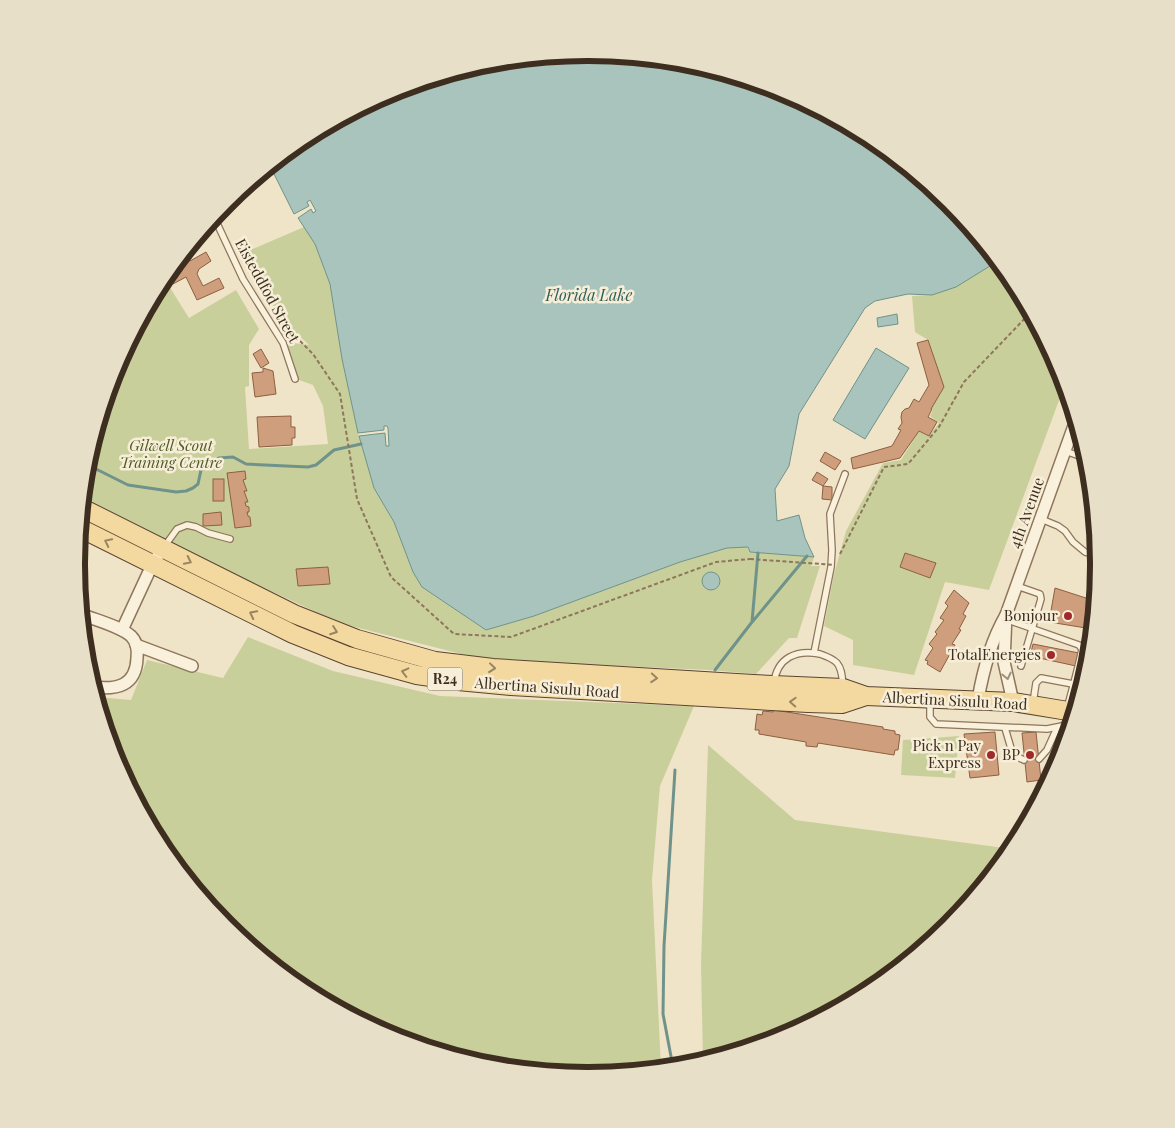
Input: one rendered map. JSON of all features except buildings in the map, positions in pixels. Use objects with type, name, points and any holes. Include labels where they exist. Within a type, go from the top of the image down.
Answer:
[{"type":"main road","name":"Albertina Sisulu Road","points":[[88,512],[158,556],[293,634],[348,656],[416,675],[510,686],[1013,702],[1068,713]]},
{"type":"main road","name":"Albertina Sisulu Road","points":[[86,530],[158,556],[325,628],[390,650],[435,661],[493,668],[774,685],[842,696]]},
{"type":"street","name":"4th Avenue","points":[[978,700],[991,646],[997,630],[1005,618],[1072,431]]},
{"type":"street","points":[[122,630],[158,556]]},
{"type":"street","points":[[88,617],[122,630],[130,635],[136,645],[137,666],[129,682],[117,687],[100,687]]},
{"type":"street","name":"4th Avenue","points":[[1005,618],[1004,662],[1013,702]]},
{"type":"street","points":[[136,645],[192,666]]},
{"type":"lane","name":"Eisteddfod Street","points":[[218,225],[243,280],[283,343],[295,379]]},
{"type":"lane","points":[[1067,445],[1076,446]]},
{"type":"lane","points":[[1067,445],[1078,452]]},
{"type":"lane","points":[[814,653],[831,567],[830,514],[845,474]]},
{"type":"lane","points":[[1040,519],[1058,526],[1065,531],[1073,542],[1085,552],[1090,553]]},
{"type":"lane","points":[[158,556],[177,529],[187,525],[230,540]]},
{"type":"lane","points":[[1017,586],[1040,594],[1021,666]]},
{"type":"lane","points":[[1005,618],[1079,645],[1082,649],[1078,673],[1073,684],[1072,697]]},
{"type":"lane","points":[[774,685],[776,670],[783,661],[795,654],[814,653],[825,656],[838,664],[842,674],[842,696]]},
{"type":"lane","points":[[1033,705],[1036,683],[1040,678],[1073,684]]},
{"type":"lane","points":[[930,699],[930,717],[936,724],[1005,728],[1057,728]]},
{"type":"lane","points":[[1039,759],[1047,750],[1057,728],[1066,719]]},
{"type":"lane","points":[[1005,728],[1014,755],[1024,760]]},
{"type":"path","points":[[274,315],[313,354],[340,394],[357,499],[391,577],[454,634],[511,637],[716,562],[750,559],[835,565]]},
{"type":"path","points":[[839,556],[884,467],[908,464],[939,427],[964,382],[1025,318]]},
{"type":"green space","name":"Gilwell Scout Training Centre","points":[[304,227],[315,244],[330,284],[342,359],[358,433],[374,488],[394,522],[413,572],[422,587],[486,630],[534,616],[680,562],[727,548],[747,547],[750,552],[814,557],[811,566],[820,566],[797,638],[789,638],[756,674],[709,670],[485,660],[339,623],[171,544],[89,502],[94,466],[111,402],[137,342],[169,286],[189,318],[236,290],[259,329],[249,345],[249,386],[245,387],[249,449],[328,444],[323,406],[313,385],[299,380],[285,342],[309,345],[273,311],[273,303],[248,251]]},
{"type":"green space","points":[[991,265],[1006,285],[1038,342],[1061,395],[989,590],[945,582],[914,675],[853,665],[853,640],[824,626],[834,574],[846,531],[883,463],[901,460],[919,431],[929,436],[939,423],[930,416],[933,410],[931,408],[943,387],[928,340],[915,332],[912,296],[932,295]]},
{"type":"green space","points":[[248,637],[333,671],[440,696],[694,706],[660,786],[652,880],[661,1061],[620,1066],[555,1066],[489,1057],[457,1050],[426,1040],[365,1015],[308,982],[256,942],[210,895],[169,843],[152,815],[123,756],[111,726],[103,698],[131,700],[147,660],[223,678]]},
{"type":"green space","points":[[959,736],[955,778],[901,775],[903,740]]},
{"type":"green space","points":[[708,745],[795,820],[1002,848],[986,870],[943,919],[894,963],[867,982],[810,1015],[749,1040],[703,1053],[701,965]]},
{"type":"water","name":"Florida Lake","points":[[555,62],[620,62],[686,71],[718,78],[749,88],[810,113],[867,146],[894,165],[943,209],[991,265],[956,287],[932,295],[908,294],[875,301],[865,308],[799,414],[789,466],[775,489],[777,521],[799,515],[805,538],[814,557],[750,552],[748,547],[727,548],[680,562],[534,616],[486,630],[422,587],[413,572],[394,522],[374,488],[359,436],[385,433],[386,446],[389,446],[388,428],[384,426],[384,430],[358,433],[342,359],[330,284],[315,244],[298,218],[311,209],[313,213],[316,211],[310,200],[307,202],[309,206],[294,214],[273,172],[308,146],[365,113],[426,88],[457,78],[489,71]]},
{"type":"water","points":[[897,314],[898,324],[878,327],[877,318]]},
{"type":"water","points":[[876,348],[909,368],[865,439],[833,420]]},
{"type":"water","points":[[711,572],[717,575],[720,581],[717,587],[711,590],[705,587],[702,581],[705,575]]},
{"type":"waterway","points":[[94,468],[128,485],[176,492],[193,488],[198,484],[201,470],[219,458],[233,457],[246,464],[308,467],[316,465],[334,450],[361,444]]},
{"type":"waterway","points":[[715,670],[752,622],[758,553]]},
{"type":"waterway","points":[[753,621],[807,556]]},
{"type":"waterway","points":[[672,1059],[663,1014],[664,946],[675,770]]},
{"type":"place","name":"Bonjour","points":[[1068,616]]},
{"type":"place","name":"TotalEnergies","points":[[1051,655]]},
{"type":"place","name":"Pick n Pay Express","points":[[991,755]]},
{"type":"place","name":"BP","points":[[1030,755]]}]
